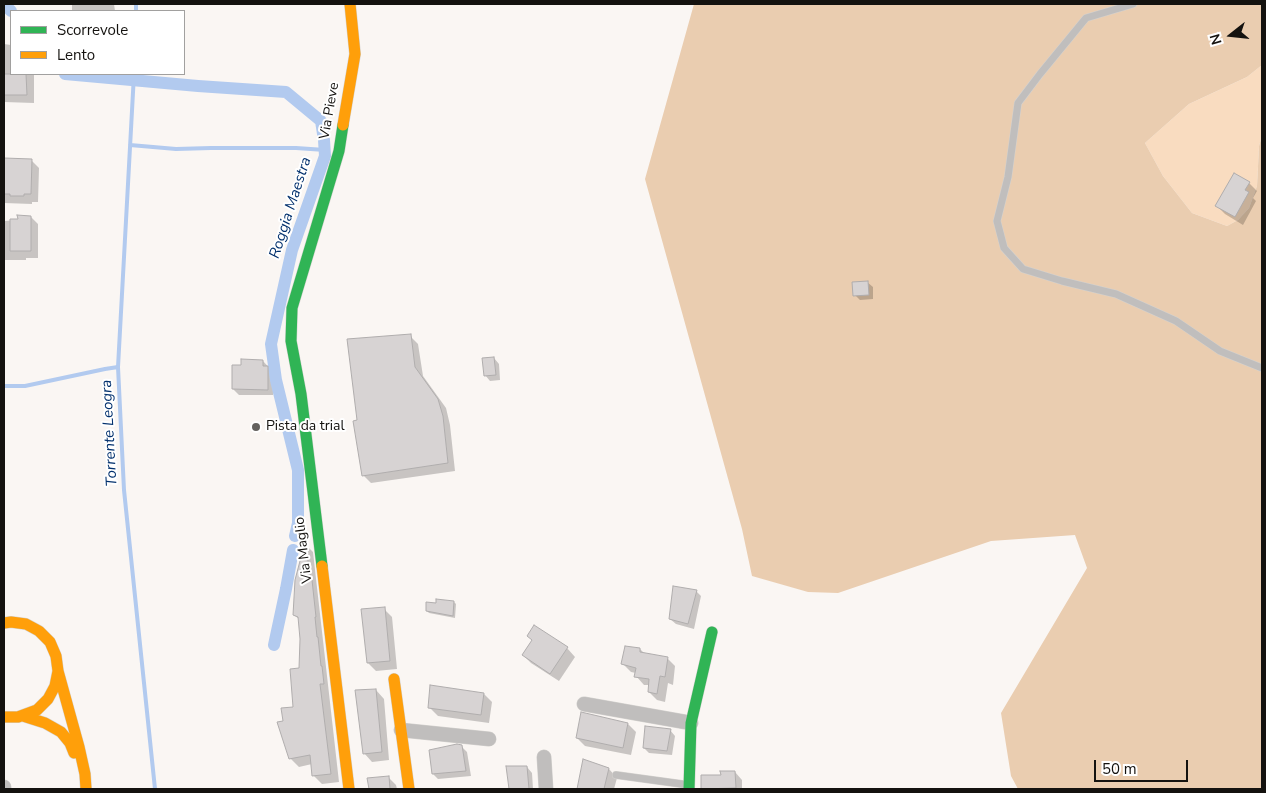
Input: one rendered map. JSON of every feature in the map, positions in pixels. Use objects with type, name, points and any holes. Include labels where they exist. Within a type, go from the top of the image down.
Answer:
[{"type":"street","name":"Via Pieve","points":[[292,308],[339,151],[355,54],[350,4]]},
{"type":"street","name":"Via Maglio","points":[[292,308],[291,341],[301,394],[349,789]]},
{"type":"street","points":[[4,623],[26,624],[39,631],[50,642],[56,656],[58,671],[79,747],[85,774],[85,789]]},
{"type":"street","points":[[689,787],[691,723],[712,632]]},
{"type":"street","points":[[4,731],[20,716],[37,710],[48,700],[55,686],[58,671]]},
{"type":"street","points":[[394,679],[409,789]]},
{"type":"street","points":[[584,704],[691,723]]},
{"type":"street","points":[[4,716],[20,716],[45,722],[61,732],[70,743],[85,789]]},
{"type":"street","points":[[401,730],[489,739]]},
{"type":"street","points":[[544,757],[546,789]]},
{"type":"lane","points":[[1134,4],[1086,18],[1018,103],[1008,177],[997,221],[1004,248],[1023,269],[1116,294],[1176,322],[1220,351],[1262,368]]},
{"type":"lane","points":[[616,775],[689,787]]},
{"type":"shaded area","points":[[694,4],[1262,4],[1262,65],[1247,77],[1189,104],[1145,143],[1163,176],[1192,213],[1227,226],[1238,220],[1249,208],[1257,186],[1259,146],[1262,136],[1262,789],[1018,789],[1011,776],[1001,713],[1087,568],[1075,535],[991,541],[838,593],[808,592],[752,576],[742,529],[645,179]]},
{"type":"shaded area","points":[[1262,65],[1262,136],[1259,146],[1257,186],[1249,208],[1238,220],[1227,226],[1192,213],[1163,176],[1145,143],[1189,104],[1247,77]]},
{"type":"building","points":[[4,74],[26,75],[27,95],[4,95]]},
{"type":"building","points":[[4,158],[32,159],[31,194],[10,196],[10,194],[4,194]]},
{"type":"building","points":[[1234,173],[1250,182],[1245,190],[1249,192],[1235,217],[1215,206]]},
{"type":"building","points":[[17,215],[31,216],[31,251],[10,251],[10,219],[18,219]]},
{"type":"building","points":[[868,281],[869,295],[853,296],[852,282]]},
{"type":"building","points":[[411,334],[415,367],[438,399],[443,416],[448,463],[362,476],[353,421],[357,420],[347,339]]},
{"type":"building","points":[[494,357],[496,375],[484,376],[482,358]]},
{"type":"building","points":[[241,359],[263,360],[263,366],[268,366],[268,390],[232,389],[232,365],[241,365]]},
{"type":"building","points":[[305,542],[312,580],[317,637],[322,666],[324,684],[320,684],[331,774],[312,776],[310,755],[289,759],[277,722],[283,721],[281,708],[293,707],[290,669],[299,668],[300,639],[298,617],[293,615],[295,580]]},
{"type":"building","points":[[673,586],[697,590],[688,624],[669,619]]},
{"type":"building","points":[[436,599],[454,601],[453,616],[426,611],[426,602],[436,603]]},
{"type":"building","points":[[385,607],[390,661],[367,663],[361,609]]},
{"type":"building","points":[[534,625],[568,647],[550,674],[522,655],[532,640],[527,636]]},
{"type":"building","points":[[625,646],[640,648],[640,652],[668,657],[665,677],[660,676],[657,694],[648,692],[649,679],[634,677],[636,668],[621,664]]},
{"type":"building","points":[[430,685],[484,693],[481,715],[428,708]]},
{"type":"building","points":[[376,689],[382,752],[363,754],[355,690]]},
{"type":"building","points":[[581,712],[628,723],[623,748],[576,738]]},
{"type":"building","points":[[645,726],[671,729],[667,751],[643,748]]},
{"type":"building","points":[[457,744],[462,745],[466,771],[432,774],[429,750]]},
{"type":"building","points":[[583,759],[609,768],[604,789],[577,789]]},
{"type":"building","points":[[506,766],[527,766],[529,789],[509,789]]},
{"type":"building","points":[[720,771],[735,771],[736,788],[701,789],[701,775],[721,775]]},
{"type":"building","points":[[389,776],[390,789],[369,789],[367,778]]},
{"type":"waterway","name":"Roggia Maestra","points":[[4,4],[10,10]]},
{"type":"waterway","name":"Torrente Leogra","points":[[136,4],[136,10]]},
{"type":"waterway","name":"Roggia Maestra","points":[[76,75],[286,92],[321,121],[325,156],[292,250],[271,344],[276,380],[298,470],[298,523],[295,536]]},
{"type":"waterway","name":"Torrente Leogra","points":[[134,75],[118,367],[124,490],[155,789]]},
{"type":"waterway","points":[[130,145],[176,149],[296,148],[325,150]]},
{"type":"waterway","points":[[4,386],[25,386],[118,367]]},
{"type":"waterway","name":"Roggia Maestra","points":[[274,645],[293,550]]},
{"type":"traffic: fast","points":[[322,566],[301,394],[291,341],[292,308],[339,151],[343,125]]},
{"type":"traffic: fast","points":[[689,789],[691,723],[712,632]]},
{"type":"traffic: slow","points":[[343,125],[355,54],[350,4]]},
{"type":"traffic: slow","points":[[322,566],[349,789]]},
{"type":"traffic: slow","points":[[4,623],[26,624],[39,631],[50,642],[56,656],[58,671],[55,686],[48,699],[37,710],[18,717],[4,717]]},
{"type":"traffic: slow","points":[[58,671],[79,747],[86,789]]},
{"type":"traffic: slow","points":[[394,679],[409,789]]},
{"type":"traffic: slow","points":[[23,716],[45,723],[61,732],[70,743],[74,753]]},
{"type":"place","name":"Pista da trial","points":[[256,427]]}]
